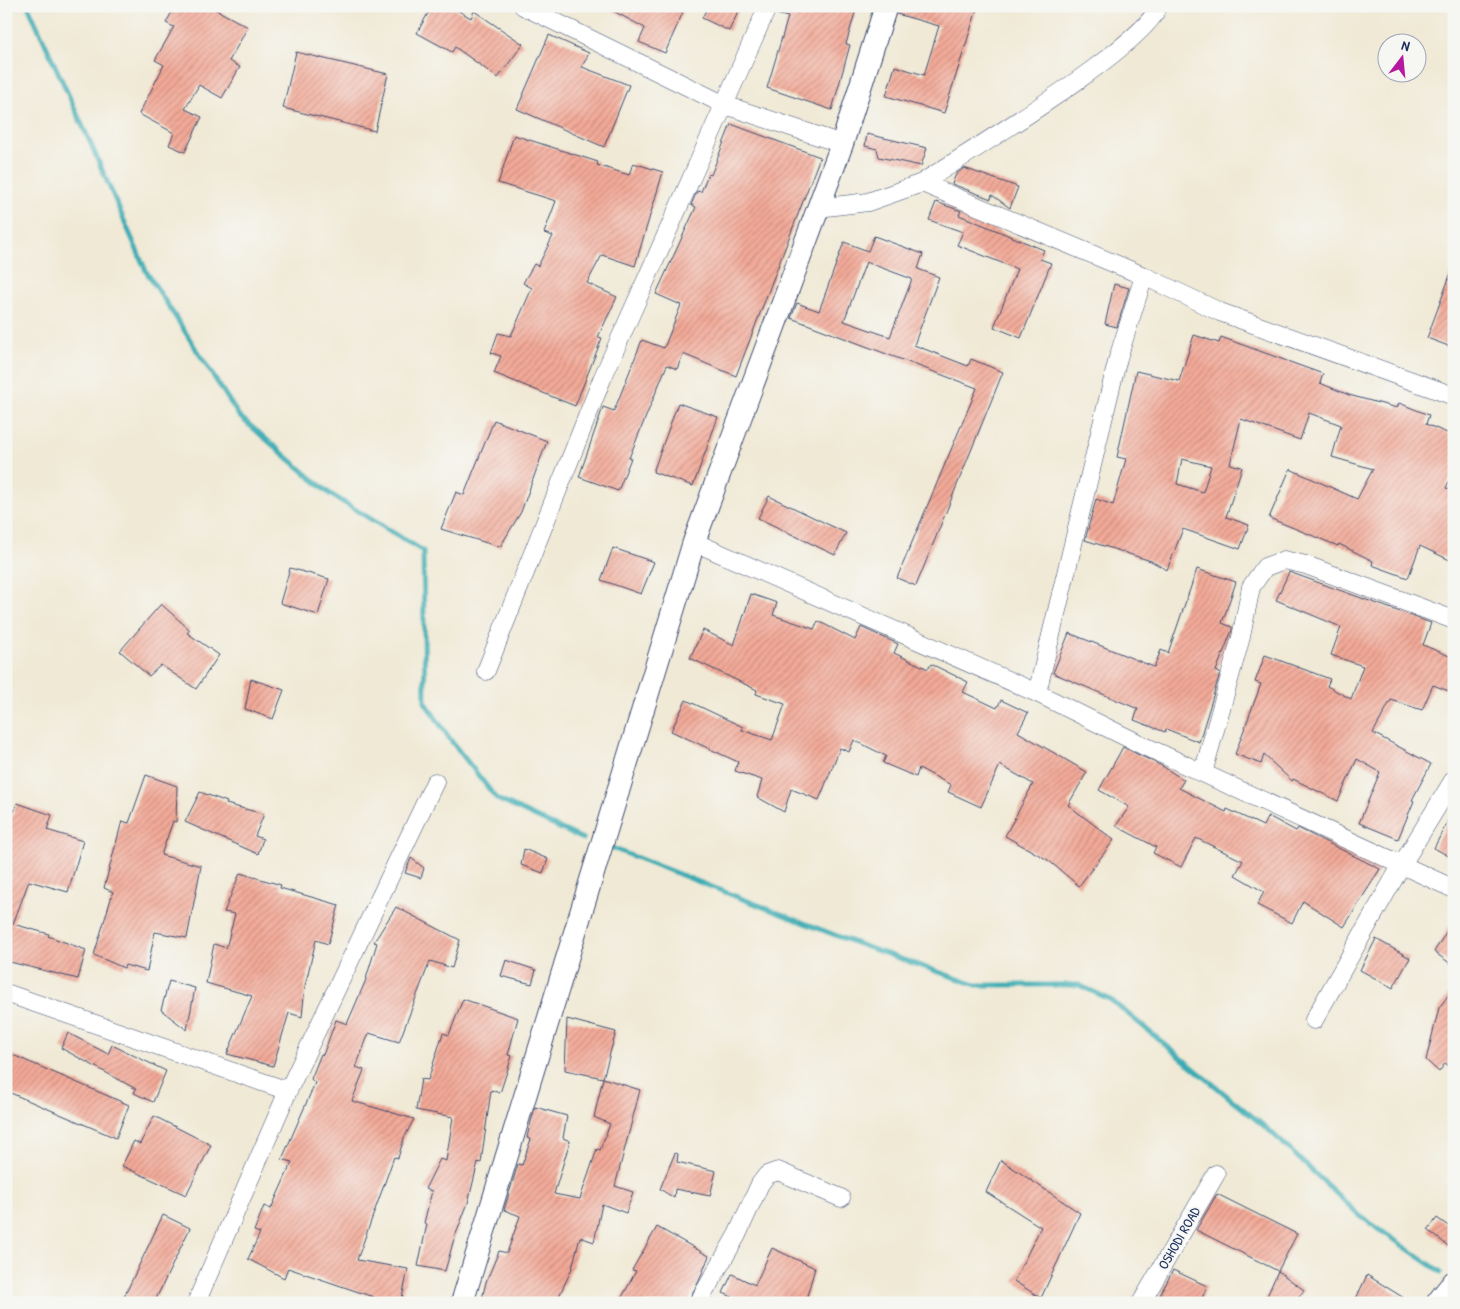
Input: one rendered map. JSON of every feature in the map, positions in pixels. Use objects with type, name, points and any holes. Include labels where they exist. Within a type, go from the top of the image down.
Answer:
[{"type":"main road","points":[[1439,1303],[1454,1284]]},
{"type":"street","points":[[486,671],[602,379],[768,6]]},
{"type":"street","points":[[462,1303],[694,542],[842,144],[886,6]]},
{"type":"street","points":[[818,208],[868,202],[922,182],[1084,76],[1137,34],[1160,8]]},
{"type":"street","points":[[534,9],[725,105],[842,144]]},
{"type":"street","points":[[922,182],[1144,276],[1220,312],[1454,396]]},
{"type":"street","points":[[1037,693],[1118,358],[1144,276]]},
{"type":"street","points":[[694,542],[1037,693],[1401,866],[1454,888]]},
{"type":"street","points":[[1203,773],[1241,637],[1251,587],[1265,567],[1284,560],[1306,565],[1454,620]]},
{"type":"street","points":[[1314,1020],[1401,866],[1454,779]]},
{"type":"street","points":[[196,1303],[288,1091],[435,782]]},
{"type":"street","points":[[6,993],[288,1091]]},
{"type":"street","points":[[698,1303],[737,1235],[760,1184],[767,1175],[778,1171],[841,1198]]},
{"type":"street","name":"OSHODI ROAD","points":[[1141,1303],[1216,1174]]},
{"type":"building","points":[[175,6],[209,6],[248,27],[229,61],[240,67],[222,98],[199,85],[185,109],[202,117],[185,152],[169,145],[174,133],[139,114],[164,65],[155,60],[174,27],[166,23]]},
{"type":"building","points":[[432,6],[450,6],[471,18],[474,11],[523,44],[498,78],[455,47],[452,52],[417,33]]},
{"type":"building","points":[[604,6],[670,6],[683,12],[665,53],[639,42],[645,28]]},
{"type":"building","points":[[708,6],[741,6],[729,31],[702,18]]},
{"type":"building","points":[[778,6],[857,6],[846,44],[850,45],[832,110],[767,88],[788,17],[776,14]]},
{"type":"building","points":[[899,6],[978,6],[944,113],[886,96],[895,66],[924,75],[939,26],[897,14]]},
{"type":"building","points":[[549,35],[589,53],[582,67],[629,85],[604,147],[517,109]]},
{"type":"building","points":[[296,52],[388,74],[375,131],[283,108]]},
{"type":"building","points":[[731,124],[820,157],[736,376],[683,354],[677,369],[667,365],[629,458],[631,458],[618,491],[579,477],[603,407],[614,411],[642,340],[664,348],[681,305],[656,294],[696,207],[691,205],[697,191],[701,192],[708,174],[711,175]]},
{"type":"building","points":[[867,134],[927,148],[921,166],[879,157],[877,149],[865,146]]},
{"type":"building","points":[[514,135],[598,162],[597,165],[629,175],[633,163],[663,172],[635,266],[602,255],[587,283],[617,297],[598,337],[602,338],[575,406],[494,373],[501,356],[491,353],[498,333],[511,336],[532,288],[523,283],[534,264],[538,266],[553,236],[544,233],[556,201],[498,183]]},
{"type":"building","points":[[964,168],[1018,187],[1010,208],[992,195],[991,199],[952,184],[956,174]]},
{"type":"building","points":[[936,202],[961,211],[959,215],[1044,250],[1040,259],[1051,263],[1021,338],[994,327],[1017,269],[957,245],[963,232],[929,220]]},
{"type":"building","points":[[874,236],[923,254],[918,269],[939,277],[914,345],[968,366],[971,359],[1003,372],[916,586],[897,578],[977,388],[791,318],[797,303],[819,311],[844,242],[868,251]],"holes":[[[866,262],[912,279],[890,337],[844,321]]]},
{"type":"building","points":[[1452,270],[1454,270],[1454,348],[1427,338]]},
{"type":"building","points":[[1114,284],[1129,288],[1117,327],[1105,324]]},
{"type":"building","points":[[1194,335],[1219,343],[1221,337],[1323,374],[1320,383],[1349,395],[1397,408],[1399,403],[1429,415],[1426,424],[1454,436],[1454,470],[1446,488],[1454,491],[1454,562],[1420,546],[1408,578],[1372,565],[1373,561],[1339,544],[1338,546],[1269,518],[1290,469],[1357,499],[1373,469],[1332,457],[1341,425],[1309,413],[1300,440],[1241,419],[1230,464],[1242,467],[1226,517],[1249,525],[1240,549],[1183,529],[1167,570],[1151,561],[1085,540],[1096,499],[1113,505],[1126,459],[1117,457],[1136,371],[1179,381]],"holes":[[[1182,459],[1211,466],[1203,492],[1177,484]]]},
{"type":"building","points":[[678,403],[718,417],[693,486],[653,472]]},
{"type":"building","points":[[494,420],[547,441],[521,512],[500,547],[441,529],[456,492],[464,495]]},
{"type":"building","points":[[769,496],[846,533],[835,555],[758,518]]},
{"type":"building","points":[[613,548],[654,562],[641,594],[601,580]]},
{"type":"building","points":[[290,568],[329,579],[318,615],[280,603]]},
{"type":"building","points":[[1197,569],[1236,582],[1222,623],[1232,627],[1232,630],[1216,671],[1220,673],[1199,742],[1166,729],[1165,732],[1134,720],[1138,709],[1053,673],[1069,633],[1154,667],[1161,650],[1168,653]]},
{"type":"building","points":[[1289,572],[1431,623],[1423,645],[1454,658],[1454,693],[1433,685],[1422,710],[1391,700],[1373,733],[1431,764],[1412,800],[1414,801],[1398,839],[1359,823],[1380,772],[1357,759],[1338,801],[1293,779],[1292,781],[1264,755],[1261,764],[1235,754],[1261,684],[1255,682],[1265,655],[1330,679],[1327,686],[1351,699],[1363,666],[1331,655],[1341,627],[1276,600]]},
{"type":"building","points":[[751,594],[777,603],[773,615],[814,629],[818,621],[855,640],[861,627],[898,644],[894,653],[928,669],[931,664],[968,682],[963,692],[997,708],[1001,700],[1028,713],[1018,732],[1087,772],[1068,805],[1114,840],[1079,886],[1048,860],[1005,836],[1033,784],[1000,765],[981,807],[948,792],[951,785],[919,768],[916,777],[883,763],[886,756],[854,740],[849,752],[840,748],[819,800],[791,789],[784,812],[757,797],[762,780],[735,771],[738,762],[671,731],[686,700],[743,727],[742,730],[772,740],[785,704],[756,694],[757,690],[690,658],[703,630],[734,645]]},
{"type":"building","points":[[161,604],[190,630],[187,633],[219,655],[196,689],[161,665],[149,676],[120,651]]},
{"type":"building","points":[[251,679],[284,690],[273,719],[245,709]]},
{"type":"building","points":[[1123,747],[1162,766],[1184,780],[1179,788],[1226,812],[1227,809],[1263,826],[1268,816],[1296,831],[1298,828],[1380,869],[1344,927],[1303,901],[1292,923],[1257,905],[1264,892],[1235,875],[1243,861],[1196,838],[1181,867],[1153,853],[1156,847],[1116,826],[1129,807],[1099,790]]},
{"type":"building","points":[[146,775],[177,786],[176,822],[173,821],[161,855],[201,866],[187,938],[155,932],[147,971],[125,965],[124,968],[94,955],[113,892],[104,888],[122,821],[129,823]]},
{"type":"building","points":[[200,792],[227,802],[226,804],[264,814],[255,836],[263,839],[258,854],[185,822]]},
{"type":"building","points":[[17,803],[52,815],[47,830],[83,841],[68,892],[29,881],[13,924],[49,934],[48,936],[86,950],[78,979],[6,961],[6,833]]},
{"type":"building","points":[[1454,809],[1454,859],[1434,848]]},
{"type":"building","points":[[524,849],[548,859],[543,873],[521,865]]},
{"type":"building","points":[[411,858],[424,868],[421,878],[405,873]]},
{"type":"building","points":[[240,873],[281,885],[280,888],[339,905],[328,944],[316,940],[305,986],[302,1017],[289,1013],[273,1066],[227,1054],[252,996],[206,983],[214,944],[226,948],[235,914],[224,912]]},
{"type":"building","points":[[396,907],[460,940],[452,968],[430,961],[399,1042],[369,1033],[356,1067],[364,1070],[352,1101],[414,1119],[404,1138],[398,1158],[394,1157],[357,1260],[408,1269],[401,1303],[391,1303],[288,1268],[284,1278],[248,1259],[260,1233],[254,1231],[264,1206],[271,1209],[292,1162],[282,1159],[315,1083],[311,1079],[321,1054],[323,1055],[336,1020],[347,1024],[365,982],[377,943],[374,942]]},
{"type":"building","points":[[1454,919],[1454,966],[1434,952]]},
{"type":"building","points":[[1376,939],[1410,958],[1393,988],[1360,970]]},
{"type":"building","points":[[506,960],[536,970],[532,984],[501,976]]},
{"type":"building","points":[[169,981],[195,988],[187,1030],[161,1010]]},
{"type":"building","points":[[1454,987],[1454,1070],[1445,1063],[1439,1072],[1426,1060],[1439,1008]]},
{"type":"building","points":[[463,999],[518,1018],[508,1055],[512,1056],[500,1093],[491,1090],[481,1163],[478,1162],[468,1203],[454,1239],[445,1271],[418,1266],[427,1224],[424,1223],[432,1191],[425,1189],[440,1159],[446,1161],[453,1117],[416,1110],[421,1079],[428,1080],[443,1033],[449,1035]]},
{"type":"building","points":[[567,1019],[616,1032],[603,1078],[565,1070]]},
{"type":"building","points":[[68,1033],[108,1054],[112,1045],[166,1071],[153,1102],[134,1093],[136,1089],[61,1048]]},
{"type":"building","points":[[6,1052],[129,1105],[116,1138],[6,1091]]},
{"type":"building","points":[[603,1078],[640,1090],[615,1186],[633,1192],[626,1213],[602,1204],[594,1242],[580,1237],[572,1268],[556,1303],[481,1303],[486,1282],[499,1251],[507,1253],[520,1216],[504,1210],[518,1164],[522,1165],[531,1139],[527,1138],[535,1107],[567,1116],[563,1138],[570,1141],[554,1194],[580,1199],[597,1149],[600,1150],[610,1124],[594,1117]]},
{"type":"building","points":[[154,1116],[211,1145],[186,1195],[122,1166],[134,1141],[140,1144]]},
{"type":"building","points":[[675,1153],[678,1154],[677,1162],[716,1171],[710,1196],[675,1189],[674,1198],[660,1189]]},
{"type":"building","points":[[1001,1160],[1080,1213],[1041,1298],[1014,1281],[1041,1227],[986,1192]]},
{"type":"building","points":[[1217,1194],[1297,1234],[1278,1271],[1196,1230]]},
{"type":"building","points":[[163,1215],[190,1228],[154,1303],[137,1303],[124,1297]]},
{"type":"building","points":[[1437,1218],[1454,1230],[1454,1239],[1448,1246],[1428,1230]]},
{"type":"building","points":[[657,1227],[709,1256],[699,1281],[687,1303],[619,1303],[636,1271],[632,1270]]},
{"type":"building","points":[[772,1248],[815,1268],[805,1303],[746,1303],[723,1293],[732,1274],[755,1285]]},
{"type":"building","points":[[1173,1270],[1207,1286],[1200,1303],[1156,1303]]},
{"type":"building","points":[[1278,1271],[1304,1290],[1295,1303],[1264,1303]]},
{"type":"building","points":[[1367,1275],[1412,1303],[1354,1303]]},
{"type":"waterway","points":[[28,6],[146,271],[239,416],[330,494],[423,551],[425,702],[452,742],[497,799],[583,839]]},
{"type":"waterway","points":[[612,848],[858,944],[976,985],[1079,985],[1111,1000],[1270,1131],[1360,1216],[1441,1272]]}]
